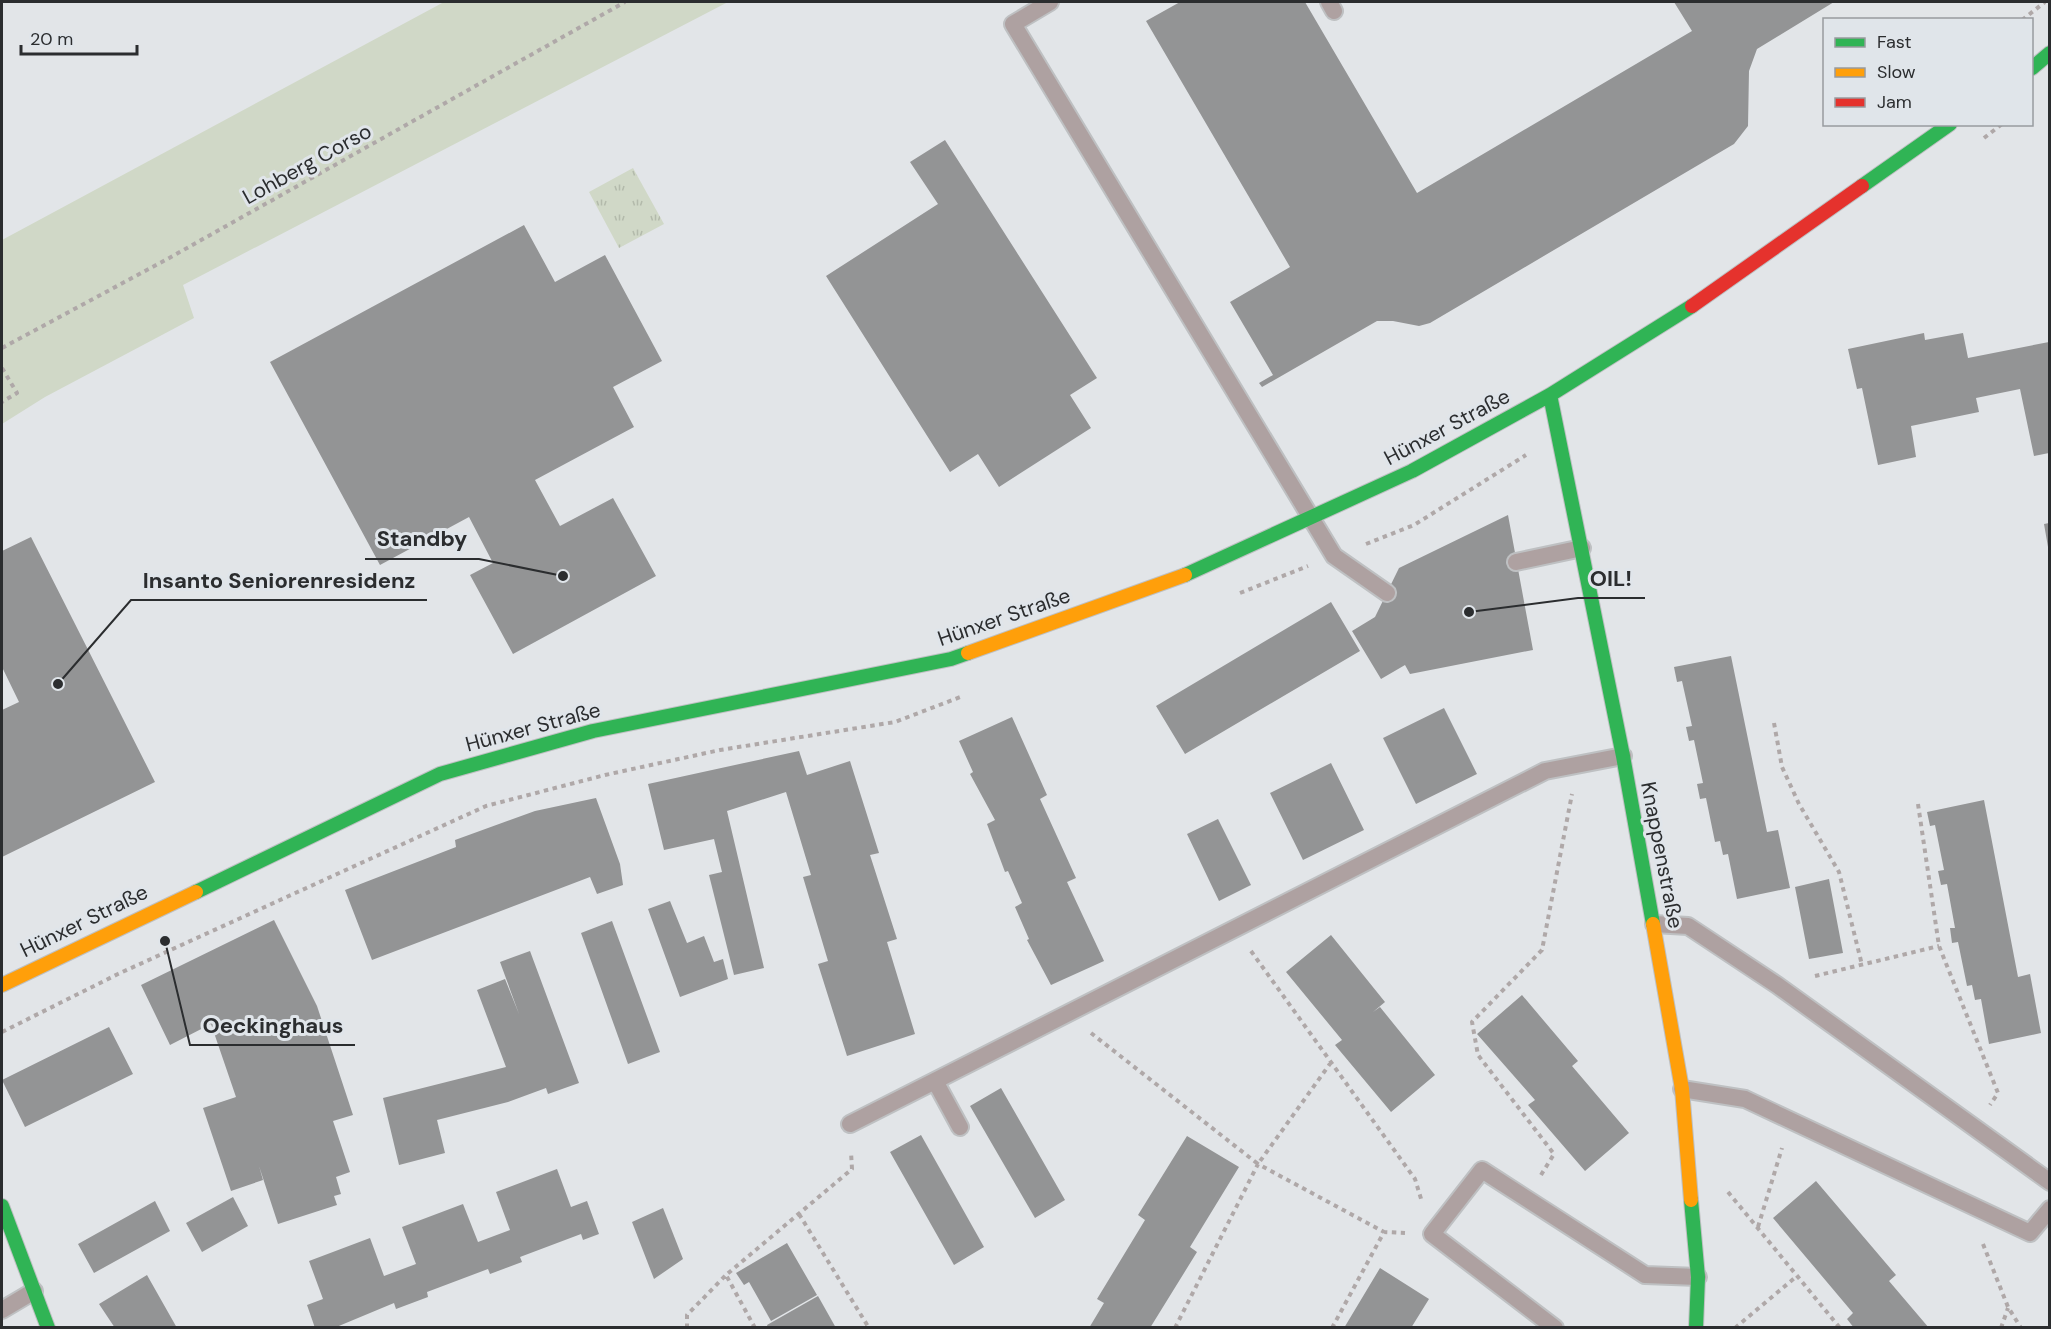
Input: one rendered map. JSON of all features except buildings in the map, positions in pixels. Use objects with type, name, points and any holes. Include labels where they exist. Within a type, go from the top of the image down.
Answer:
[{"type":"main road","points":[[2033,66],[2049,53]]},
{"type":"main road","name":"Hünxer Straße","points":[[2,985],[440,774],[593,731],[951,659],[1176,579],[1412,471],[1551,395],[1691,307],[1947,126]]},
{"type":"main road","name":"Knappenstraße","points":[[1551,395],[1623,756],[1682,1089],[1698,1277],[1696,1328]]},
{"type":"main road","points":[[2,1206],[48,1328]]},
{"type":"lane","points":[[1050,2],[1013,24],[1334,556],[1387,593]]},
{"type":"lane","points":[[1516,562],[1582,548]]},
{"type":"lane","points":[[850,1124],[1545,771],[1623,756]]},
{"type":"lane","points":[[1654,924],[1688,926],[1777,985],[2049,1182]]},
{"type":"lane","points":[[935,1081],[960,1128]]},
{"type":"lane","points":[[1682,1089],[1745,1099],[2030,1233],[2049,1209]]},
{"type":"lane","points":[[1555,1328],[1432,1234],[1482,1170],[1645,1275],[1698,1277]]},
{"type":"lane","points":[[2,1310],[34,1291]]},
{"type":"path","name":"Lohberg Corso","points":[[2,348],[181,252],[625,2]]},
{"type":"path","points":[[2025,18],[2045,2]]},
{"type":"path","points":[[2,368],[17,393],[2,402]]},
{"type":"path","points":[[1774,723],[1782,767],[1839,872],[1862,965]]},
{"type":"path","points":[[1527,1198],[1554,1154],[1478,1055],[1472,1022],[1542,950],[1577,765]]},
{"type":"path","points":[[1918,804],[1939,946],[1998,1093],[1973,1127]]},
{"type":"path","points":[[1067,1014],[1258,1164],[1384,1232],[1432,1234],[1415,1179],[1332,1061],[1234,929]]},
{"type":"path","points":[[1777,985],[1939,946]]},
{"type":"path","points":[[1175,1328],[1258,1164],[1332,1061]]},
{"type":"path","points":[[1758,1228],[1791,1120]]},
{"type":"path","points":[[687,1328],[687,1315],[726,1275],[852,1168],[850,1124]]},
{"type":"path","points":[[1690,1192],[1728,1192],[1840,1328]]},
{"type":"path","points":[[1967,1203],[2008,1307],[2021,1328]]},
{"type":"path","points":[[799,1214],[869,1328]]},
{"type":"path","points":[[1332,1328],[1384,1232]]},
{"type":"path","points":[[726,1275],[755,1328]]},
{"type":"path","points":[[1736,1328],[1797,1276]]},
{"type":"path","points":[[2001,1328],[2008,1307]]},
{"type":"green space","points":[[444,2],[728,2],[183,285],[194,318],[45,397],[2,424],[2,240]]},
{"type":"green space","points":[[633,168],[664,224],[619,248],[589,192]]},
{"type":"traffic: fast","points":[[2033,67],[2050,53]]},
{"type":"traffic: fast","points":[[1862,186],[1947,126]]},
{"type":"traffic: fast","points":[[1185,575],[1412,471],[1550,395],[1692,306]]},
{"type":"traffic: fast","points":[[1550,395],[1623,756],[1653,924]]},
{"type":"traffic: fast","points":[[196,892],[440,774],[593,731],[951,659],[968,653]]},
{"type":"traffic: fast","points":[[1691,1200],[1698,1277],[1696,1328]]},
{"type":"traffic: fast","points":[[2,1206],[48,1328]]},
{"type":"traffic: slow","points":[[968,653],[1185,575]]},
{"type":"traffic: slow","points":[[2,985],[196,892]]},
{"type":"traffic: slow","points":[[1653,924],[1682,1089],[1691,1200]]},
{"type":"traffic: jam","points":[[1692,306],[1862,186]]},
{"type":"place","name":"Standby","points":[[563,576]]},
{"type":"place","name":"OIL!","points":[[1469,612]]},
{"type":"place","name":"Insanto Seniorenresidenz","points":[[58,684]]},
{"type":"place","name":"Oeckinghaus","points":[[165,941]]}]
